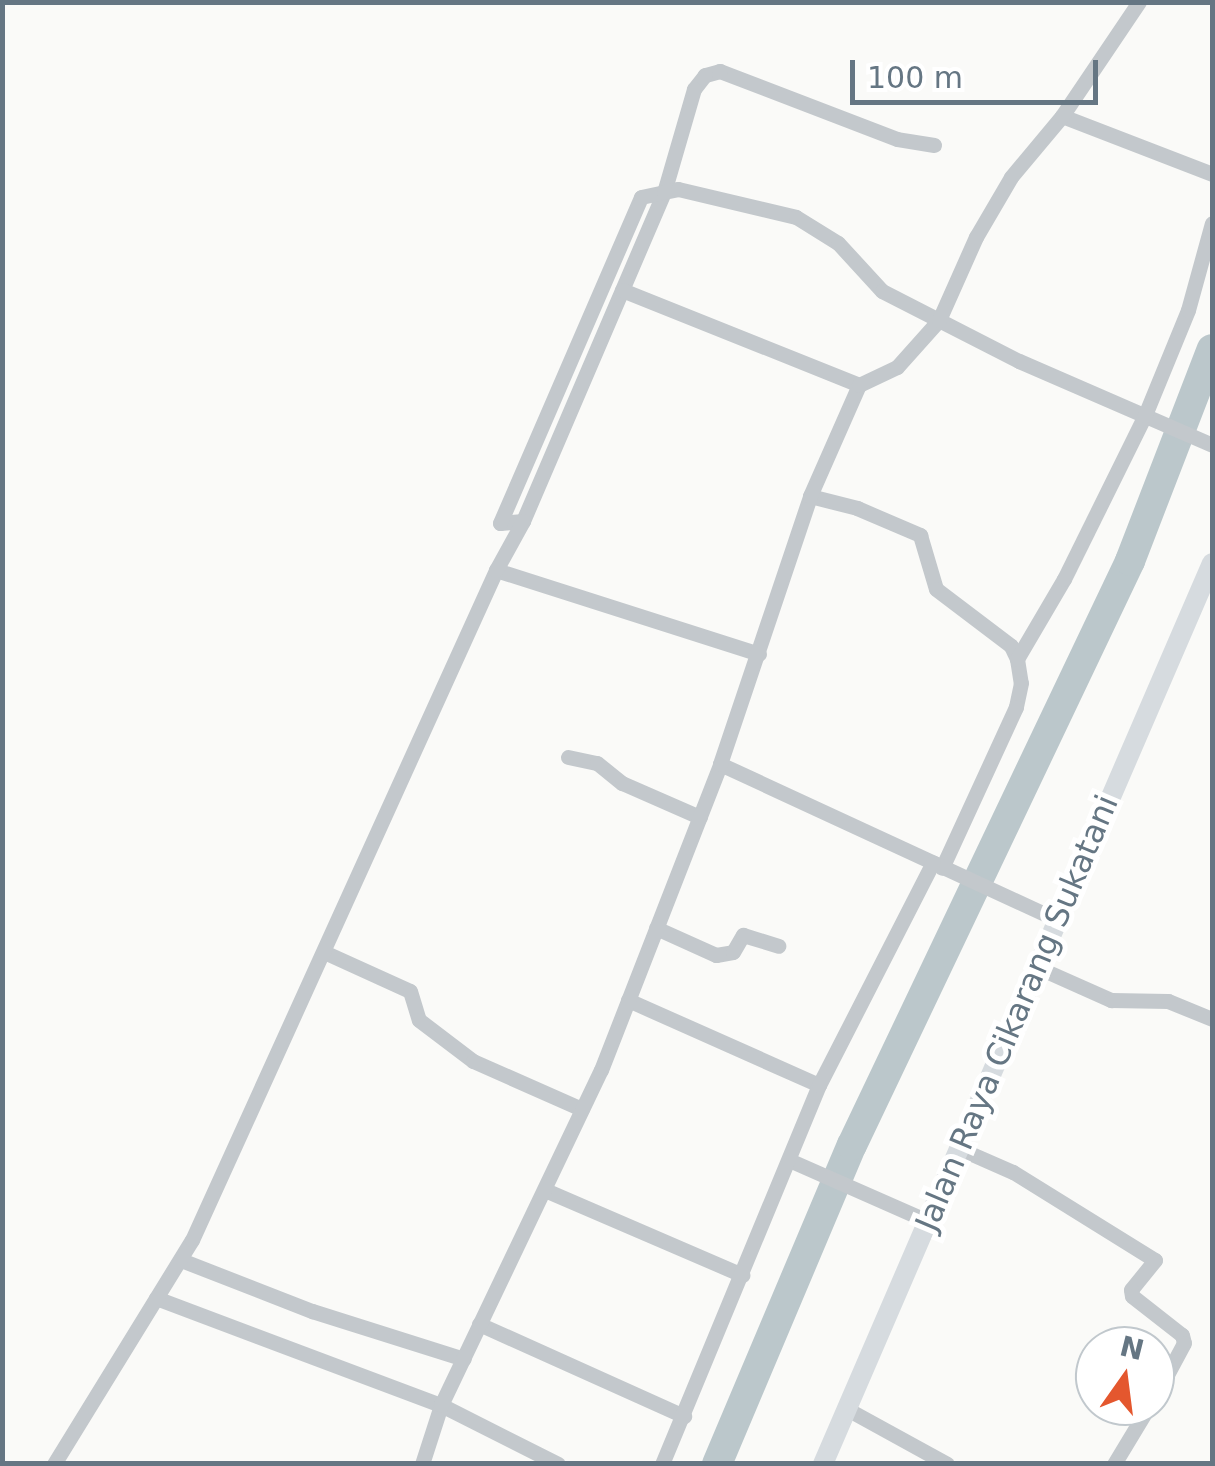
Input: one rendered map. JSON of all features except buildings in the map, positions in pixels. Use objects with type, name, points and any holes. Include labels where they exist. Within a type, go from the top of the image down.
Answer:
[{"type":"main road","name":"Jalan Raya Cikarang Sukatani","points":[[823,1464],[1058,920],[1204,603],[1212,563]]},
{"type":"street","points":[[422,1464],[442,1405],[545,1190],[628,1000],[720,764],[810,496],[859,385],[897,367],[939,320],[976,236],[1011,177],[1062,116],[1139,2]]},
{"type":"street","points":[[54,1464],[181,1260],[496,570],[523,521],[664,192],[694,88],[705,75],[720,71],[897,139],[934,145]]},
{"type":"street","points":[[1062,116],[1212,174]]},
{"type":"street","points":[[523,521],[500,523],[640,197],[678,189],[796,217],[838,243],[882,291],[1212,445]]},
{"type":"street","points":[[1017,658],[1064,579],[1148,416],[1188,310],[1212,222]]},
{"type":"street","points":[[622,290],[859,385]]},
{"type":"street","points":[[662,1464],[794,1162],[819,1086],[942,867],[1016,706],[1021,683],[1011,646],[936,589],[920,535],[857,508],[810,496]]},
{"type":"street","points":[[496,570],[759,654]]},
{"type":"street","points":[[568,757],[597,763],[622,783],[700,817]]},
{"type":"street","points":[[720,764],[1058,920]]},
{"type":"street","points":[[656,928],[716,955],[734,952],[743,936],[778,946]]},
{"type":"street","points":[[324,952],[410,991],[419,1020],[474,1062],[582,1109]]},
{"type":"street","points":[[1038,968],[1110,1000],[1168,1001],[1212,1019]]},
{"type":"street","points":[[628,1000],[819,1086]]},
{"type":"street","points":[[958,1148],[1013,1172],[1155,1260],[1131,1290],[1132,1296],[1170,1326]]},
{"type":"street","points":[[794,1162],[927,1220]]},
{"type":"street","points":[[545,1190],[742,1274]]},
{"type":"street","points":[[181,1260],[312,1311],[464,1359]]},
{"type":"street","points":[[156,1298],[442,1405],[558,1464]]},
{"type":"street","points":[[480,1324],[684,1416]]},
{"type":"street","points":[[1175,1330],[1184,1343],[1175,1360]]},
{"type":"street","points":[[846,1409],[947,1464]]},
{"type":"street","points":[[1114,1464],[1138,1426]]},
{"type":"waterway","points":[[717,1464],[852,1145],[1130,561],[1212,349]]}]
